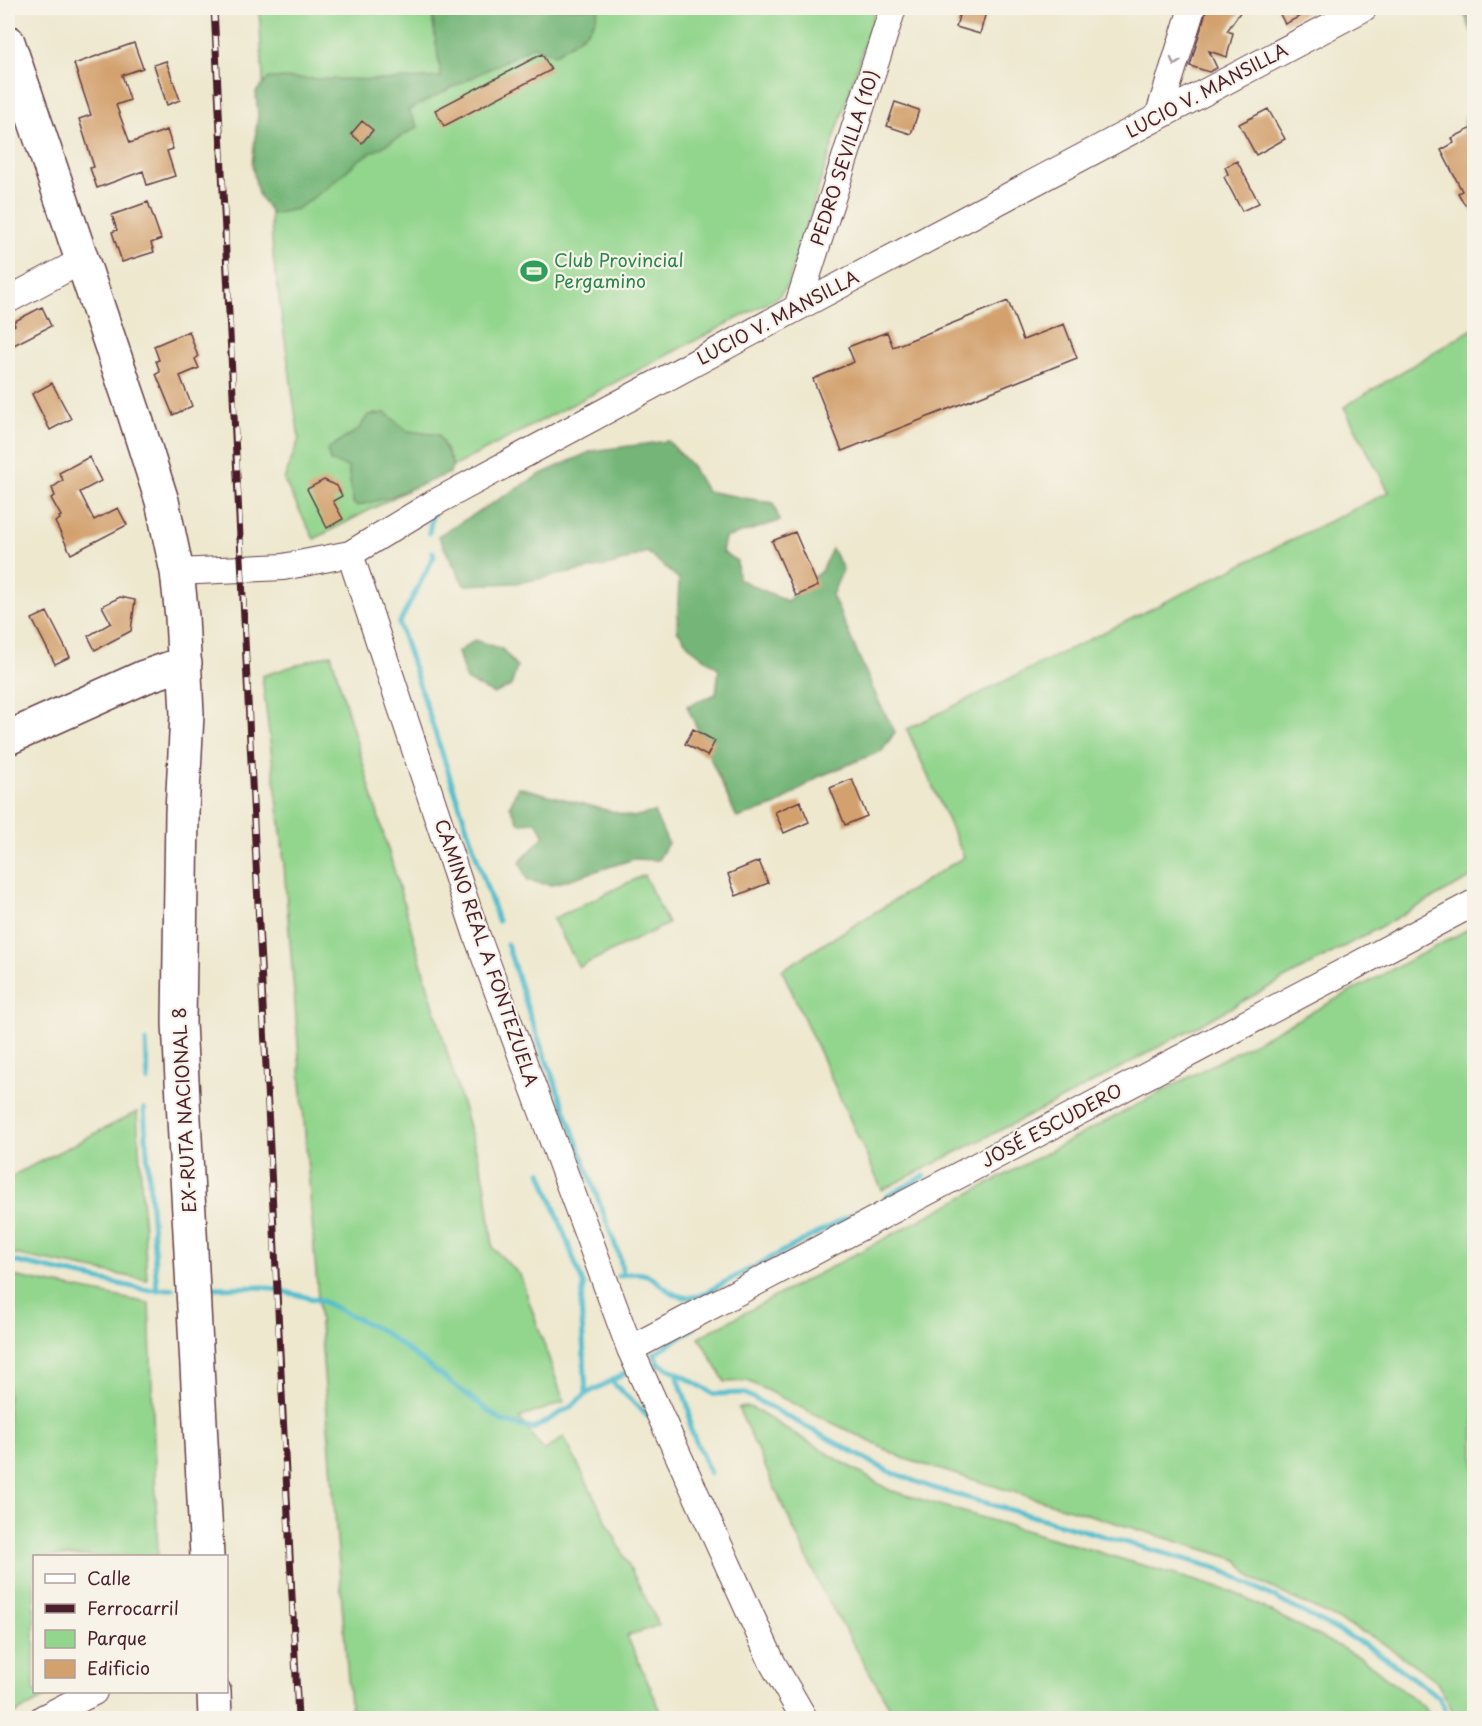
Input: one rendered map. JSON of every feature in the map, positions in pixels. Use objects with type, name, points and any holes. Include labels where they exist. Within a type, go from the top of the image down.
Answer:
[{"type":"main road","name":"EX-RUTA NACIONAL 8","points":[[8,42],[159,491],[177,572],[182,617],[187,714],[182,812],[179,1023],[207,1555]]},
{"type":"main road","points":[[8,737],[144,677],[185,663]]},
{"type":"main road","points":[[214,1693],[215,1719]]},
{"type":"street","name":"PEDRO SEVILLA (10)","points":[[797,308],[893,8]]},
{"type":"street","points":[[1158,117],[1192,8]]},
{"type":"street","name":"LUCIO V. MANSILLA","points":[[177,572],[283,567],[350,554],[434,503],[1364,8]]},
{"type":"street","points":[[8,300],[83,260]]},
{"type":"street","name":"CAMINO REAL A FONTEZUELA","points":[[350,554],[477,936],[630,1349],[773,1664],[804,1719]]},
{"type":"street","name":"JOSÉ ESCUDERO","points":[[630,1349],[1474,903]]},
{"type":"street","points":[[43,1719],[92,1693]]},
{"type":"green space","name":"Club Provincial Pergamino","points":[[259,8],[876,8],[787,286],[777,298],[314,539],[284,480],[299,439],[273,255]]},
{"type":"green space","points":[[431,8],[598,8],[597,16],[588,30],[554,55],[534,46],[408,110],[418,127],[360,159],[327,188],[297,209],[272,214],[258,194],[252,164],[258,115],[256,92],[269,78],[390,80],[441,77]]},
{"type":"green space","points":[[1462,8],[1474,8],[1474,38]]},
{"type":"green space","points":[[1474,114],[1474,142],[1469,141],[1463,130],[1466,115]]},
{"type":"green space","points":[[1474,328],[1474,876],[1070,1095],[882,1190],[782,970],[964,857],[907,729],[1389,492],[1344,407]]},
{"type":"green space","points":[[386,413],[408,431],[439,435],[453,465],[450,473],[390,497],[357,506],[353,503],[348,467],[330,461],[327,449],[358,430],[368,415]]},
{"type":"green space","points":[[668,441],[691,465],[706,491],[773,503],[780,521],[725,538],[722,552],[737,561],[738,579],[787,601],[821,571],[832,549],[843,569],[832,595],[878,700],[895,732],[882,751],[818,777],[777,805],[737,818],[687,706],[716,694],[719,669],[690,647],[677,630],[679,579],[647,552],[615,564],[517,583],[464,585],[438,536],[541,474],[592,451]]},
{"type":"green space","points":[[475,640],[502,649],[517,667],[511,686],[494,694],[466,680],[458,652]]},
{"type":"green space","points":[[331,654],[485,1182],[493,1248],[520,1275],[564,1402],[519,1418],[544,1451],[564,1437],[659,1625],[627,1636],[664,1718],[351,1718],[282,840],[262,676]]},
{"type":"green space","points":[[518,787],[633,817],[654,812],[668,843],[658,860],[634,859],[552,885],[528,881],[520,862],[545,835],[536,822],[519,823],[510,806]]},
{"type":"green space","points":[[644,875],[668,924],[579,967],[553,919]]},
{"type":"green space","points":[[1474,926],[1474,1718],[1457,1718],[1435,1679],[1375,1638],[1253,1579],[1238,1560],[905,1459],[748,1381],[725,1382],[699,1337]]},
{"type":"green space","points":[[137,1112],[147,1280],[8,1253],[8,1178]]},
{"type":"green space","points":[[8,1275],[149,1303],[158,1555],[33,1555],[33,1693],[54,1693],[8,1717]]},
{"type":"green space","points":[[750,1407],[889,1490],[1233,1592],[1363,1659],[1426,1709],[1431,1718],[896,1718],[821,1588],[738,1408]]},
{"type":"building","points":[[961,8],[987,8],[980,34],[956,27]]},
{"type":"building","points":[[1207,8],[1243,8],[1227,31],[1233,33],[1227,57],[1209,51],[1217,68],[1209,72],[1190,66]]},
{"type":"building","points":[[1277,8],[1316,8],[1285,24]]},
{"type":"building","points":[[134,43],[143,68],[122,75],[130,100],[116,105],[130,143],[167,130],[173,149],[167,151],[175,176],[147,185],[143,171],[97,188],[90,168],[94,167],[79,119],[91,115],[74,64]]},
{"type":"building","points":[[542,54],[551,70],[444,126],[435,110]]},
{"type":"building","points":[[166,61],[180,100],[167,105],[154,65]]},
{"type":"building","points":[[895,102],[919,110],[911,134],[887,126]]},
{"type":"building","points":[[1268,109],[1285,139],[1256,155],[1239,124]]},
{"type":"building","points":[[362,121],[373,130],[362,143],[351,134]]},
{"type":"building","points":[[1474,127],[1474,216],[1468,203],[1465,205],[1458,193],[1462,191],[1441,150],[1454,143],[1452,138]]},
{"type":"building","points":[[1237,161],[1259,203],[1242,211],[1224,177],[1228,174],[1225,167]]},
{"type":"building","points":[[148,202],[161,239],[151,243],[154,252],[122,262],[112,232],[117,230],[112,215]]},
{"type":"building","points":[[1008,301],[1023,340],[1064,324],[1077,358],[842,451],[813,379],[854,362],[848,347],[887,332],[893,347]]},
{"type":"building","points":[[42,307],[51,326],[8,348],[8,329],[15,325],[13,322]]},
{"type":"building","points":[[189,331],[198,357],[195,359],[199,368],[180,376],[192,406],[173,415],[156,374],[160,372],[154,346]]},
{"type":"building","points":[[52,383],[71,419],[50,430],[32,394]]},
{"type":"building","points":[[89,457],[101,481],[80,492],[94,520],[118,508],[127,525],[71,554],[55,522],[61,516],[51,498],[55,496],[52,488],[63,480],[59,473]]},
{"type":"building","points":[[324,480],[337,486],[342,496],[333,501],[343,519],[327,528],[307,489]]},
{"type":"building","points":[[795,532],[818,586],[796,596],[772,541]]},
{"type":"building","points":[[120,597],[135,600],[131,631],[95,650],[88,636],[111,623],[102,606]]},
{"type":"building","points":[[47,612],[70,657],[55,664],[32,619]]},
{"type":"building","points":[[693,729],[715,741],[707,756],[685,744]]},
{"type":"building","points":[[852,779],[867,816],[845,825],[830,788]]},
{"type":"building","points":[[800,801],[809,822],[784,833],[775,812]]},
{"type":"building","points":[[759,861],[768,883],[736,896],[728,874]]},
{"type":"waterway","points":[[429,533],[434,514]]},
{"type":"waterway","points":[[433,552],[434,556],[399,624],[498,921]]},
{"type":"waterway","points":[[507,944],[530,1016],[620,1258],[623,1275],[618,1276]]},
{"type":"waterway","points":[[146,1041],[148,1081]]},
{"type":"waterway","points":[[144,1108],[157,1291]]},
{"type":"waterway","points":[[541,1172],[584,1286],[581,1303],[586,1394]]},
{"type":"waterway","points":[[886,1197],[924,1176]]},
{"type":"waterway","points":[[623,1275],[644,1274],[675,1295],[699,1296],[861,1210]]},
{"type":"waterway","points":[[8,1260],[147,1290],[173,1289]]},
{"type":"waterway","points":[[212,1288],[265,1287],[322,1301],[382,1331],[502,1421],[533,1429],[569,1408],[586,1394],[628,1372]]},
{"type":"waterway","points":[[660,1364],[654,1354],[694,1328]]},
{"type":"waterway","points":[[656,1364],[678,1373],[714,1394],[744,1393],[888,1471],[933,1488],[1220,1569],[1371,1648],[1439,1697],[1449,1718]]},
{"type":"waterway","points":[[678,1373],[689,1409],[690,1428],[710,1473]]},
{"type":"waterway","points":[[611,1381],[649,1417]]},
{"type":"railway","points":[[214,8],[298,1718]]},
{"type":"place","name":"Club Provincial Pergamino","points":[[534,271]]}]
